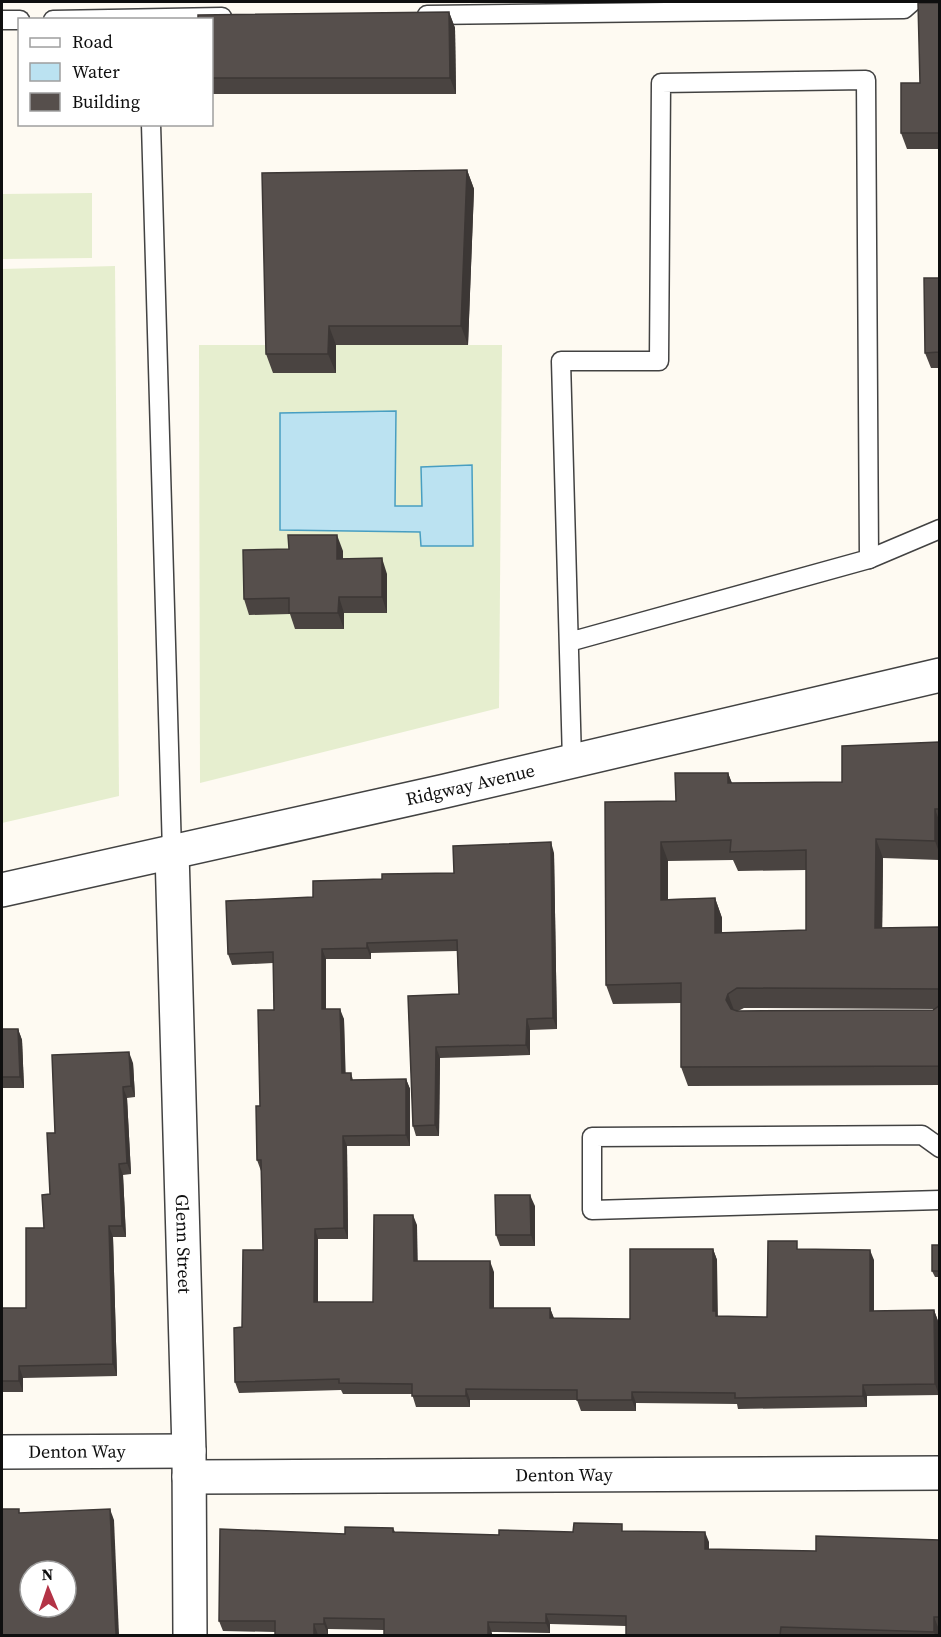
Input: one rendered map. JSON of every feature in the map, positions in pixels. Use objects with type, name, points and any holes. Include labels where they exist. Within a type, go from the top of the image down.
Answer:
[{"type":"street","name":"Ridgway Avenue","points":[[2,890],[939,675]]},
{"type":"street","name":"Glenn Street","points":[[172,852],[189,1464],[190,1635]]},
{"type":"street","name":"Denton Way","points":[[2,1452],[189,1464],[939,1473]]},
{"type":"lane","points":[[414,15],[904,9],[912,2]]},
{"type":"lane","points":[[192,18],[238,17]]},
{"type":"lane","points":[[2,20],[18,20]]},
{"type":"lane","points":[[572,761],[561,361],[659,361],[661,83],[866,80],[869,559]]},
{"type":"lane","points":[[151,126],[156,210],[172,852]]},
{"type":"lane","points":[[569,642],[869,559],[939,529]]},
{"type":"lane","points":[[939,1148],[922,1135],[592,1137],[592,1210],[939,1200]]},
{"type":"green space","points":[[92,193],[92,258],[2,259],[2,194]]},
{"type":"green space","points":[[115,266],[119,796],[2,823],[2,269]]},
{"type":"green space","points":[[199,345],[502,345],[499,708],[200,783]]},
{"type":"water","points":[[396,411],[395,506],[422,506],[421,467],[472,465],[473,546],[421,546],[420,532],[280,530],[280,413]]},
{"type":"building","points":[[918,3],[939,3],[939,133],[901,133],[901,83],[920,83]]},
{"type":"building","points":[[449,12],[450,78],[213,78],[213,18],[198,18],[198,15]]},
{"type":"building","points":[[467,170],[461,326],[329,326],[328,354],[266,354],[262,173]]},
{"type":"building","points":[[924,278],[939,278],[939,352],[925,353]]},
{"type":"building","points":[[288,535],[337,535],[337,559],[382,558],[382,597],[339,597],[338,613],[289,613],[289,598],[244,599],[243,550],[289,549]]},
{"type":"building","points":[[939,742],[939,809],[935,809],[935,841],[876,839],[875,928],[939,927],[939,989],[737,988],[728,994],[726,1000],[731,1009],[737,1011],[933,1010],[939,1006],[939,1066],[681,1067],[681,983],[606,985],[605,802],[676,801],[675,773],[728,773],[728,783],[842,782],[842,746]],"holes":[[[731,840],[730,852],[806,850],[806,930],[715,933],[715,898],[661,900],[661,842]]]},
{"type":"building","points":[[551,842],[553,1018],[527,1019],[526,1045],[436,1047],[435,1125],[413,1126],[408,996],[459,994],[457,940],[367,943],[367,948],[322,949],[322,1009],[340,1009],[342,1073],[351,1073],[351,1080],[406,1079],[406,1135],[343,1136],[344,1228],[315,1229],[314,1302],[373,1302],[374,1215],[413,1215],[414,1261],[490,1261],[490,1308],[550,1308],[550,1318],[630,1319],[630,1249],[713,1249],[713,1311],[716,1311],[716,1316],[767,1317],[768,1241],[797,1241],[797,1249],[870,1250],[870,1311],[934,1310],[935,1384],[863,1385],[863,1396],[735,1398],[735,1393],[632,1392],[632,1400],[577,1400],[577,1390],[466,1389],[466,1396],[412,1396],[412,1384],[339,1383],[339,1379],[235,1382],[234,1328],[242,1327],[243,1250],[263,1250],[261,1160],[257,1160],[256,1106],[260,1106],[258,1010],[274,1010],[273,952],[228,954],[226,901],[313,897],[313,881],[382,879],[382,874],[454,873],[453,846]]},
{"type":"building","points":[[2,1029],[18,1029],[20,1077],[2,1077]]},
{"type":"building","points":[[129,1052],[131,1086],[123,1087],[127,1163],[119,1164],[122,1226],[109,1226],[113,1364],[19,1366],[19,1381],[2,1381],[2,1308],[26,1308],[26,1228],[44,1228],[42,1195],[50,1194],[47,1133],[55,1133],[52,1055]]},
{"type":"building","points":[[495,1195],[530,1195],[531,1235],[496,1235]]},
{"type":"building","points":[[932,1245],[939,1245],[939,1271],[932,1271]]},
{"type":"building","points":[[2,1509],[19,1509],[19,1513],[110,1509],[116,1635],[2,1635]]},
{"type":"building","points":[[574,1523],[622,1524],[622,1531],[705,1532],[705,1549],[816,1551],[816,1536],[939,1540],[939,1617],[934,1617],[934,1632],[781,1627],[780,1635],[626,1635],[626,1616],[546,1614],[546,1623],[488,1622],[488,1635],[384,1635],[384,1619],[324,1618],[324,1624],[314,1624],[314,1635],[275,1635],[275,1621],[219,1621],[220,1529],[345,1534],[345,1527],[393,1528],[393,1532],[499,1535],[499,1530],[573,1532]]}]
